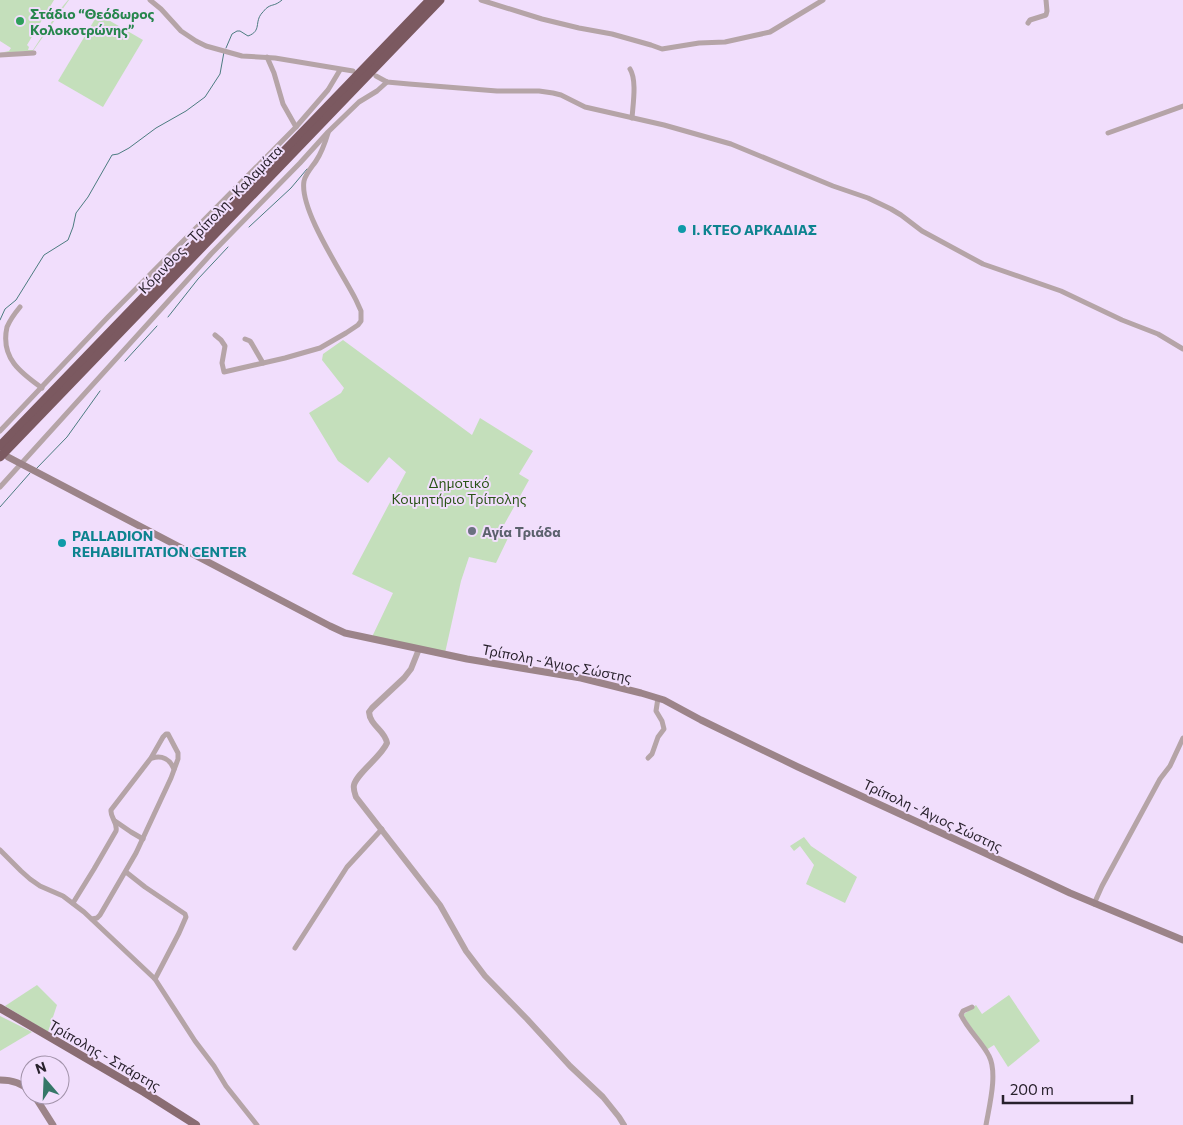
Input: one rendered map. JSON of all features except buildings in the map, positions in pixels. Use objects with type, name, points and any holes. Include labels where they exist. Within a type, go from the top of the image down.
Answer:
[{"type":"highway","name":"Κόρινθος - Τρίπολη - Καλαμάτα","points":[[0,446],[429,4],[440,0]]},
{"type":"highway","name":"Κόρινθος - Τρίπολη - Καλαμάτα","points":[[4,457],[429,4]]},
{"type":"main road","name":"Τρίπολη - Άγιος Σώστης","points":[[4,457],[21,464],[348,634],[467,659],[581,678],[658,698],[798,767],[1094,904],[1183,940]]},
{"type":"main road","name":"Τρίπολης - Σπάρτης","points":[[0,1008],[144,1092],[196,1125]]},
{"type":"main road","points":[[0,1080],[20,1084]]},
{"type":"main road","points":[[40,1105],[53,1125]]},
{"type":"street","points":[[150,0],[186,35],[201,44],[242,56],[267,57],[353,71]]},
{"type":"street","points":[[481,0],[662,49],[699,43],[725,42],[770,32],[823,0]]},
{"type":"street","points":[[1028,23],[1046,15],[1046,0]]},
{"type":"street","points":[[0,56],[34,53]]},
{"type":"street","points":[[267,57],[283,104],[296,127]]},
{"type":"street","points":[[630,69],[633,75],[634,92],[632,118]]},
{"type":"street","points":[[0,431],[108,317],[296,127],[328,90],[340,70]]},
{"type":"street","points":[[376,76],[387,82],[546,92],[561,95],[585,107],[664,125],[730,144],[833,186],[868,198],[891,209],[922,231],[983,264],[1060,292],[1158,334],[1183,349]]},
{"type":"street","points":[[0,487],[211,254],[328,132],[360,102],[387,82]]},
{"type":"street","points":[[1108,133],[1183,106]]},
{"type":"street","points":[[216,335],[225,346],[222,363],[224,372],[320,348],[361,322],[361,312],[356,300],[316,228],[306,197],[304,179],[325,145],[328,132]]},
{"type":"street","points":[[20,307],[6,328],[3,352],[13,366],[42,388]]},
{"type":"street","points":[[245,340],[250,341],[263,363]]},
{"type":"street","points":[[419,649],[411,669],[404,678],[369,712],[371,720],[385,735],[387,743],[357,779],[354,786],[356,797],[440,905],[466,951],[485,976],[570,1066],[603,1096],[624,1125]]},
{"type":"street","points":[[648,758],[652,754],[658,737],[664,728],[656,711],[658,698]]},
{"type":"street","points":[[92,919],[100,915],[126,872],[143,839],[178,760],[178,753],[168,734],[163,737],[151,758],[113,808],[111,814],[115,820],[143,839]]},
{"type":"street","points":[[1094,904],[1160,779],[1170,766],[1183,738]]},
{"type":"street","points":[[151,758],[165,758],[172,763],[174,769]]},
{"type":"street","points":[[73,903],[113,837],[116,828],[115,820]]},
{"type":"street","points":[[295,948],[347,867],[382,829]]},
{"type":"street","points":[[0,850],[30,879],[73,903],[155,979],[226,1086],[257,1125]]},
{"type":"street","points":[[126,872],[185,914],[186,917],[155,979]]},
{"type":"street","points":[[972,1007],[963,1011],[961,1015],[990,1057],[993,1069],[986,1125]]},
{"type":"green space","name":"Στάδιο “Θεόδωρος Κολοκοτρώνης”","points":[[0,0],[54,0],[27,45],[29,47],[28,50],[33,50],[58,12],[69,0],[33,51],[0,53],[9,51],[11,48],[0,41]]},
{"type":"green space","points":[[98,14],[143,40],[103,107],[58,81]]},
{"type":"green space","name":"Δημοτικό Κοιμητήριο Τρίπολης","points":[[343,340],[472,435],[480,418],[533,451],[519,474],[529,480],[500,532],[509,536],[496,563],[469,557],[461,581],[445,653],[371,639],[393,593],[352,574],[406,472],[389,457],[368,483],[338,461],[309,413],[341,393],[344,388],[322,360],[323,354]]},
{"type":"green space","points":[[804,837],[811,846],[857,877],[845,903],[806,884],[814,865],[800,846],[794,851],[790,846]]},
{"type":"green space","points":[[37,985],[57,1005],[48,1032],[5,1006]]},
{"type":"green space","points":[[1009,995],[1040,1041],[1008,1067],[994,1045],[986,1050],[963,1015],[976,1005],[982,1014]]},
{"type":"green space","points":[[0,1016],[32,1032],[0,1051]]},
{"type":"waterway","points":[[226,48],[232,34],[240,31],[248,36],[255,32],[258,20],[265,10],[282,0]]},
{"type":"waterway","points":[[0,320],[5,309],[16,300],[44,255],[68,240],[76,213],[88,197],[112,155],[129,148],[156,128],[186,111],[205,97],[220,74],[224,52]]},
{"type":"waterway","points":[[249,227],[291,188],[307,169]]},
{"type":"waterway","points":[[168,317],[198,279],[228,247]]},
{"type":"waterway","points":[[125,361],[157,326]]},
{"type":"waterway","points":[[36,469],[67,437],[100,391]]},
{"type":"waterway","points":[[0,507],[30,473]]},
{"type":"place","name":"Στάδιο “Θεόδωρος Κολοκοτρώνης”","points":[[20,21]]},
{"type":"place","name":"Ι. ΚΤΕΟ ΑΡΚΑΔΙΑΣ","points":[[682,229]]},
{"type":"place","name":"Αγία Τριάδα","points":[[472,531]]},
{"type":"place","name":"PALLADION REHABILITATION CENTER","points":[[62,543]]}]
